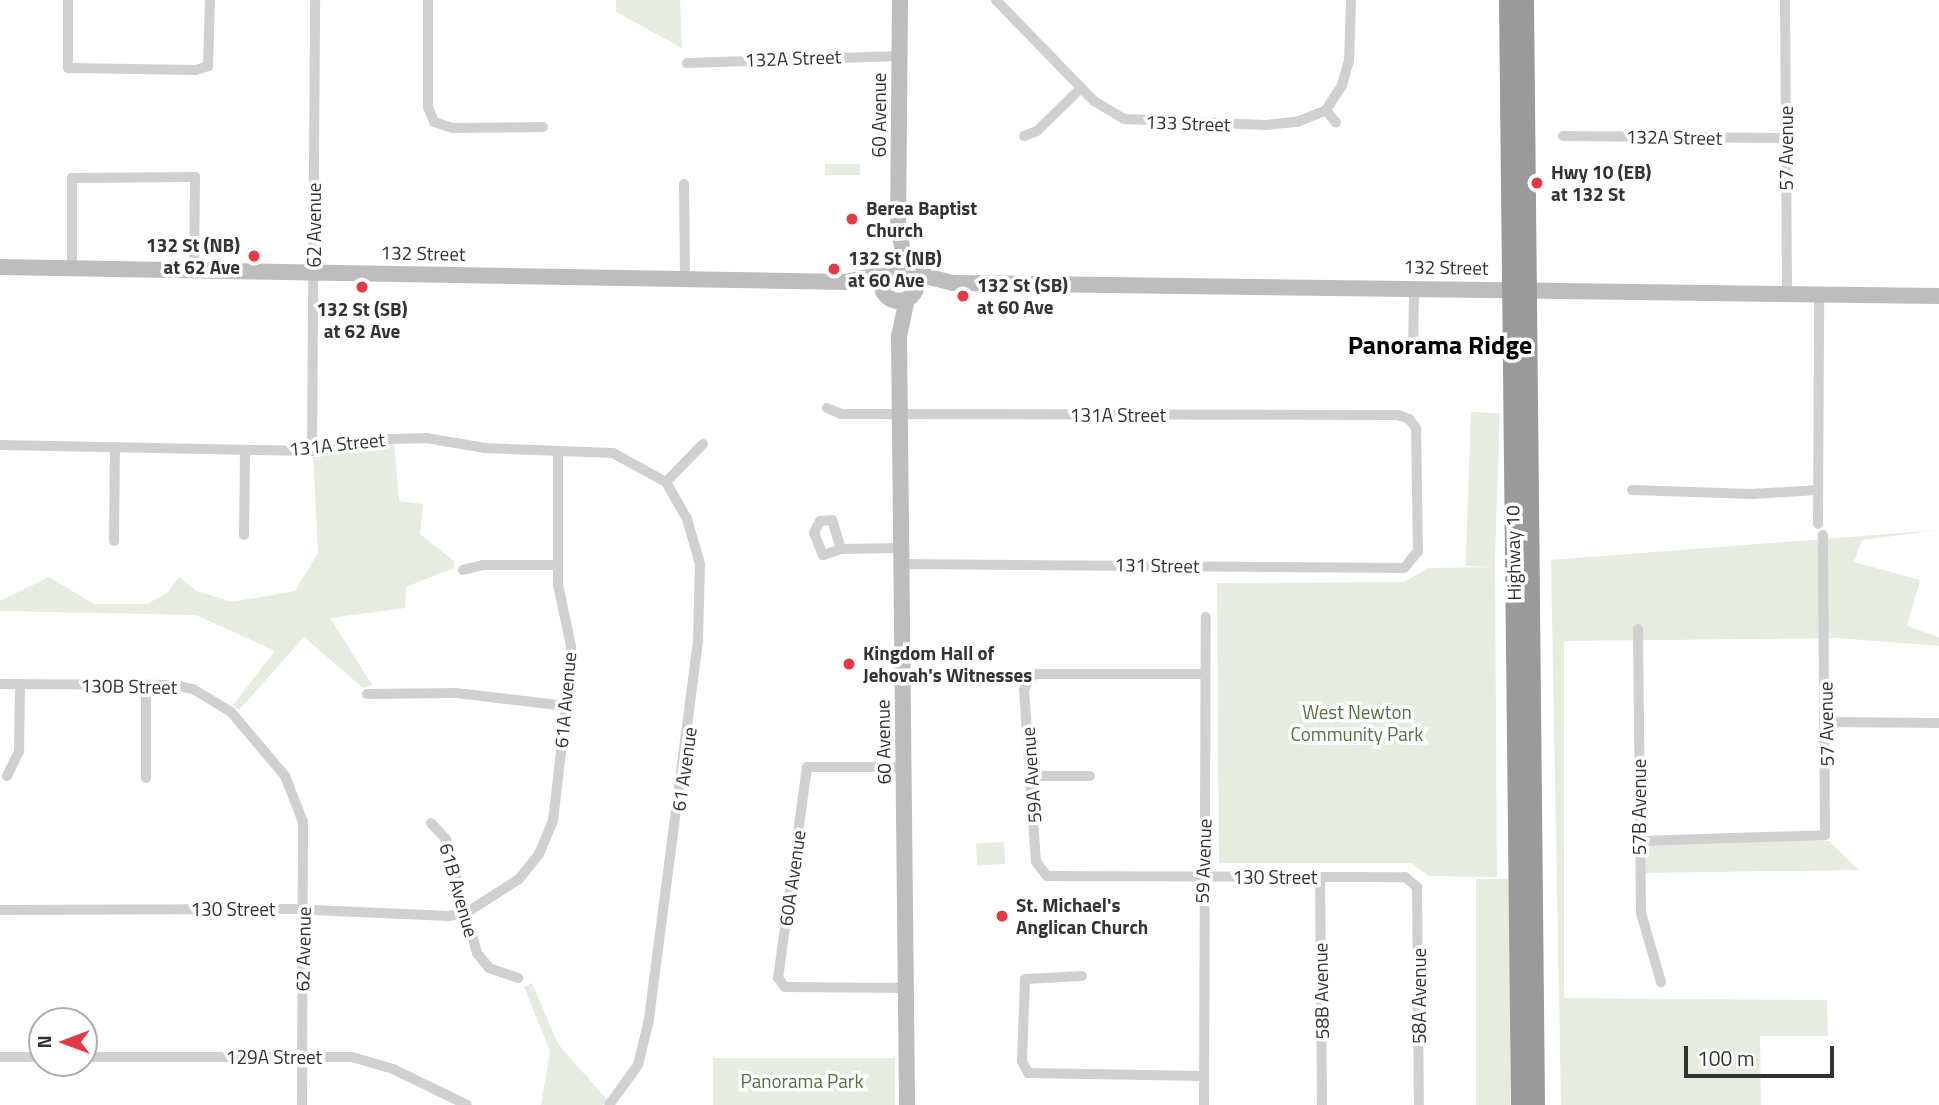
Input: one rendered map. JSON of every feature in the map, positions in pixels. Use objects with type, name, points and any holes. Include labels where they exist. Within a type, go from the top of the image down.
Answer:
[{"type":"highway","name":"Highway 10","points":[[1508,0],[1518,290],[1535,1105]]},
{"type":"highway","name":"Highway 10","points":[[1520,1105],[1518,290],[1524,0]]},
{"type":"main road","name":"60 Avenue","points":[[899,336],[887,296],[885,272],[898,229],[900,0]]},
{"type":"main road","name":"60 Avenue","points":[[898,229],[910,270],[917,283],[909,298],[899,336],[907,1105]]},
{"type":"main road","name":"132 Street","points":[[0,267],[845,282],[885,272],[910,270],[953,283],[1939,296]]},
{"type":"main road","name":"132 Street","points":[[845,282],[887,296],[909,298],[953,283]]},
{"type":"street","points":[[68,0],[68,68],[196,70],[208,66],[210,0]]},
{"type":"street","name":"62 Avenue","points":[[312,451],[315,0]]},
{"type":"street","points":[[428,0],[428,107],[434,122],[452,128],[543,127]]},
{"type":"street","name":"133 Street","points":[[998,0],[1081,88],[1110,113],[1139,123],[1280,125],[1326,110]]},
{"type":"street","points":[[1336,123],[1326,110],[1339,92],[1349,61],[1351,0]]},
{"type":"street","name":"57 Avenue","points":[[1785,0],[1787,295]]},
{"type":"street","name":"132A Street","points":[[687,63],[900,56]]},
{"type":"street","points":[[1024,136],[1037,131],[1081,88]]},
{"type":"street","name":"132A Street","points":[[1563,136],[1786,138]]},
{"type":"street","points":[[72,270],[72,178],[195,177],[194,271]]},
{"type":"street","points":[[684,184],[685,279]]},
{"type":"street","points":[[1413,352],[1414,287]]},
{"type":"street","points":[[1818,524],[1819,296]]},
{"type":"street","name":"131A Street","points":[[827,408],[841,414],[1409,419],[1417,435],[1418,481],[1418,551],[1411,565]]},
{"type":"street","name":"131A Street","points":[[0,445],[312,451],[401,438],[485,449],[613,453],[666,481]]},
{"type":"street","points":[[666,481],[703,443]]},
{"type":"street","points":[[114,541],[115,447]]},
{"type":"street","points":[[244,535],[245,450]]},
{"type":"street","name":"61A Avenue","points":[[466,913],[519,879],[539,854],[553,821],[571,646],[557,565],[558,451]]},
{"type":"street","name":"61 Avenue","points":[[610,1105],[638,1065],[648,1024],[698,641],[700,564],[687,519],[666,481]]},
{"type":"street","points":[[1632,489],[1752,494],[1818,490]]},
{"type":"street","name":"57 Avenue","points":[[1639,841],[1822,838],[1828,829],[1823,535]]},
{"type":"street","name":"131 Street","points":[[841,549],[902,556],[1218,568],[1411,565]]},
{"type":"street","points":[[463,570],[483,565],[557,565]]},
{"type":"street","name":"59 Avenue","points":[[1204,1105],[1202,877],[1206,617]]},
{"type":"street","name":"57B Avenue","points":[[1638,629],[1641,913],[1661,982]]},
{"type":"street","name":"59A Avenue","points":[[1046,876],[1036,862],[1034,776],[1024,690],[1035,674],[1205,674]]},
{"type":"street","name":"130B Street","points":[[0,684],[175,685],[218,701],[258,744],[294,793]]},
{"type":"street","points":[[7,776],[19,751],[20,684]]},
{"type":"street","points":[[146,685],[146,778]]},
{"type":"street","points":[[367,694],[456,693],[566,706]]},
{"type":"street","points":[[1826,722],[1939,723]]},
{"type":"street","name":"60A Avenue","points":[[904,767],[807,767],[778,978],[785,987],[906,988]]},
{"type":"street","points":[[1034,776],[1090,776]]},
{"type":"street","name":"62 Avenue","points":[[294,793],[303,822],[302,1105]]},
{"type":"street","name":"61B Avenue","points":[[431,823],[446,839],[466,913],[483,961],[489,968],[518,978]]},
{"type":"street","name":"130 Street","points":[[1046,876],[1405,877],[1417,887]]},
{"type":"street","name":"58B Avenue","points":[[1320,877],[1322,1105]]},
{"type":"street","name":"58A Avenue","points":[[1417,887],[1419,1105]]},
{"type":"street","name":"130 Street","points":[[0,910],[466,913]]},
{"type":"street","points":[[1082,976],[1025,979],[1022,1061],[1028,1073],[1038,1076],[1204,1076]]},
{"type":"street","points":[[0,1057],[28,1057]]},
{"type":"street","name":"129A Street","points":[[98,1057],[352,1057],[393,1069],[455,1102],[467,1105]]},
{"type":"green space","points":[[616,0],[680,0],[682,48],[616,12]]},
{"type":"green space","points":[[825,164],[860,164],[860,175],[825,175]]},
{"type":"green space","points":[[1471,412],[1500,413],[1495,567],[1466,566]]},
{"type":"green space","points":[[394,442],[399,501],[423,504],[420,534],[454,561],[454,568],[406,587],[405,608],[330,618],[372,685],[363,688],[304,637],[239,710],[233,705],[275,651],[196,615],[0,611],[0,601],[49,577],[94,604],[147,604],[168,592],[179,577],[197,591],[232,602],[295,591],[318,553],[313,454]]},
{"type":"green space","points":[[1939,530],[1862,540],[1854,562],[1920,580],[1907,626],[1939,637],[1939,646],[1837,638],[1564,641],[1564,998],[1827,1000],[1828,1036],[1760,1036],[1761,1105],[1561,1105],[1551,560]]},
{"type":"green space","name":"West Newton Community Park","points":[[1495,567],[1497,877],[1428,876],[1411,863],[1219,863],[1217,583],[1404,582],[1429,568]]},
{"type":"green space","points":[[1655,840],[1829,841],[1859,870],[1643,873],[1643,843]]},
{"type":"green space","points":[[1004,842],[1005,864],[977,865],[976,843]]},
{"type":"green space","points":[[1476,879],[1510,879],[1510,1105],[1476,1105]]},
{"type":"green space","points":[[532,983],[558,1044],[608,1101],[602,1105],[541,1105],[550,1051],[524,987]]},
{"type":"green space","name":"Panorama Park","points":[[713,1058],[895,1058],[895,1105],[713,1105]]},
{"type":"place","name":"Hwy 10 (EB) at 132 St","points":[[1537,183]]},
{"type":"place","name":"Berea Baptist Church","points":[[852,219]]},
{"type":"place","name":"132 St (NB) at 62 Ave","points":[[254,256]]},
{"type":"place","name":"132 St (NB) at 60 Ave","points":[[834,269]]},
{"type":"place","name":"132 St (SB) at 62 Ave","points":[[362,287]]},
{"type":"place","name":"132 St (SB) at 60 Ave","points":[[963,296]]},
{"type":"place","name":"Kingdom Hall of Jehovah's Witnesses","points":[[849,664]]},
{"type":"place","name":"St. Michael's Anglican Church","points":[[1002,916]]},
{"type":"district","name":"Panorama Ridge","points":[[1440,345]]}]
